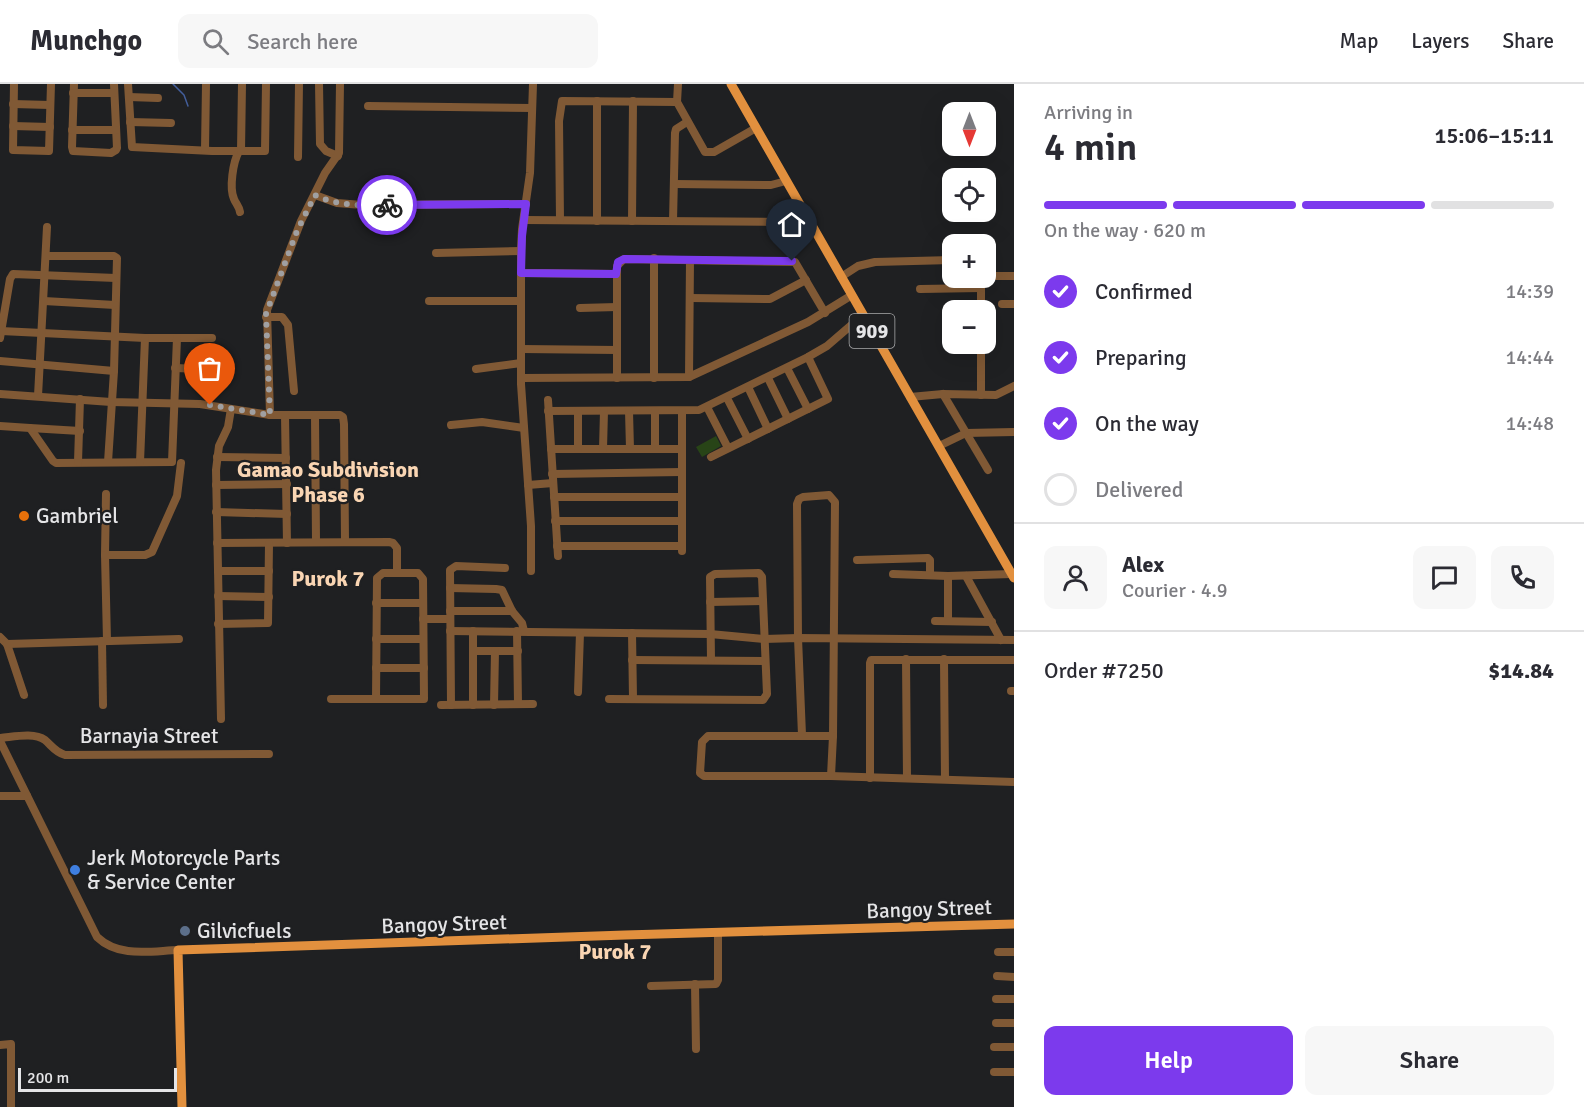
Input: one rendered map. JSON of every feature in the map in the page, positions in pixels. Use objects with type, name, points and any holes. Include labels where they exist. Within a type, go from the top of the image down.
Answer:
[{"type":"main road","name":"909","points":[[731,84],[1013,576]]},
{"type":"main road","name":"Bangoy Street","points":[[178,950],[1014,924]]},
{"type":"main road","points":[[178,950],[182,1107]]},
{"type":"street","points":[[14,84],[13,150],[49,151],[51,84]]},
{"type":"street","points":[[73,93],[114,88],[117,150],[111,153],[75,152],[72,147],[73,93],[74,84]]},
{"type":"street","points":[[128,84],[132,147],[240,151],[265,151],[266,84]]},
{"type":"street","points":[[205,150],[206,84]]},
{"type":"street","points":[[240,212],[234,199],[233,164],[240,151],[242,84]]},
{"type":"street","points":[[298,157],[299,84]]},
{"type":"street","points":[[319,84],[320,144],[326,151],[338,156]]},
{"type":"street","points":[[270,415],[266,316],[268,304],[297,231],[325,173],[338,156],[340,84]]},
{"type":"street","points":[[531,571],[521,378],[521,251],[530,173],[533,84]]},
{"type":"street","points":[[678,84],[677,102],[703,150],[708,153],[756,128]]},
{"type":"street","points":[[129,97],[158,99]]},
{"type":"street","points":[[560,220],[559,121],[562,101],[677,102]]},
{"type":"street","points":[[597,101],[597,221]]},
{"type":"street","points":[[632,221],[633,101]]},
{"type":"street","points":[[13,104],[50,105]]},
{"type":"street","points":[[368,106],[532,108]]},
{"type":"street","points":[[130,122],[171,123]]},
{"type":"street","points":[[673,221],[675,131],[687,122]]},
{"type":"street","points":[[13,126],[50,127]]},
{"type":"street","points":[[72,130],[116,130]]},
{"type":"street","points":[[674,184],[771,185],[786,181]]},
{"type":"street","points":[[315,195],[337,203],[362,205],[526,204]]},
{"type":"street","points":[[524,220],[794,222],[807,217]]},
{"type":"street","points":[[38,396],[47,227]]},
{"type":"street","points":[[436,253],[521,251]]},
{"type":"street","points":[[46,256],[114,256],[117,260],[114,371],[108,462]]},
{"type":"street","points":[[654,258],[654,378]]},
{"type":"street","points":[[617,378],[616,274],[621,260],[654,258],[792,261],[797,264],[825,313]]},
{"type":"street","points":[[689,377],[690,260]]},
{"type":"street","points":[[841,277],[858,266],[875,262],[942,260]]},
{"type":"street","points":[[117,278],[16,273],[11,276],[1,334],[212,338]]},
{"type":"street","points":[[521,273],[616,274]]},
{"type":"street","points":[[996,276],[1014,276]]},
{"type":"street","points":[[690,298],[770,299],[806,280]]},
{"type":"street","points":[[920,289],[981,288],[981,300]]},
{"type":"street","points":[[521,378],[689,377],[825,313],[852,296]]},
{"type":"street","points":[[44,301],[116,305]]},
{"type":"street","points":[[429,301],[521,301]]},
{"type":"street","points":[[1002,303],[1014,304]]},
{"type":"street","points":[[579,308],[617,307]]},
{"type":"street","points":[[548,411],[695,411],[727,398],[808,357],[827,346],[863,315]]},
{"type":"street","points":[[266,316],[282,317],[288,325],[294,391]]},
{"type":"street","points":[[140,462],[145,338]]},
{"type":"street","points":[[30,428],[53,461],[61,463],[170,463],[173,461],[177,338]]},
{"type":"street","points":[[521,349],[617,350]]},
{"type":"street","points":[[981,354],[981,395]]},
{"type":"street","points":[[711,457],[828,399],[808,357]]},
{"type":"street","points":[[0,361],[114,371]]},
{"type":"street","points":[[476,369],[521,363]]},
{"type":"street","points":[[175,368],[201,369]]},
{"type":"street","points":[[787,368],[808,409]]},
{"type":"street","points":[[768,378],[788,419]]},
{"type":"street","points":[[910,397],[943,394],[996,395],[1014,386]]},
{"type":"street","points":[[748,387],[768,429]]},
{"type":"street","points":[[0,394],[111,402],[175,402],[270,415],[343,417],[345,541]]},
{"type":"street","points":[[943,394],[988,470]]},
{"type":"street","points":[[727,398],[748,439]]},
{"type":"street","points":[[78,462],[80,399]]},
{"type":"street","points":[[548,400],[558,556]]},
{"type":"street","points":[[707,407],[728,448]]},
{"type":"street","points":[[221,719],[216,485],[217,457],[228,427],[231,409]]},
{"type":"street","points":[[578,411],[578,449]]},
{"type":"street","points":[[603,449],[604,411]]},
{"type":"street","points":[[629,411],[630,449]]},
{"type":"street","points":[[655,411],[655,450]]},
{"type":"street","points":[[557,546],[682,548],[682,411]]},
{"type":"street","points":[[285,415],[287,543]]},
{"type":"street","points":[[315,415],[316,542]]},
{"type":"street","points":[[452,425],[482,422],[524,428]]},
{"type":"street","points":[[0,426],[80,431]]},
{"type":"street","points":[[939,446],[966,433],[1014,432]]},
{"type":"street","points":[[551,449],[682,450]]},
{"type":"street","points":[[217,457],[286,458]]},
{"type":"street","points":[[105,555],[145,555],[152,552],[177,496],[182,464]]},
{"type":"street","points":[[552,474],[682,472]]},
{"type":"street","points":[[216,485],[287,484]]},
{"type":"street","points":[[528,487],[553,485]]},
{"type":"street","points":[[103,705],[106,494]]},
{"type":"street","points":[[802,735],[798,638],[797,504],[803,497],[829,495],[835,502],[831,776]]},
{"type":"street","points":[[554,497],[682,498]]},
{"type":"street","points":[[216,512],[287,514]]},
{"type":"street","points":[[555,521],[682,521]]},
{"type":"street","points":[[217,543],[269,544],[345,541],[393,543],[398,552],[397,573]]},
{"type":"street","points":[[219,624],[266,624],[269,618],[269,544]]},
{"type":"street","points":[[857,560],[928,558],[930,574]]},
{"type":"street","points":[[451,705],[450,570],[453,567],[505,568]]},
{"type":"street","points":[[218,571],[269,571]]},
{"type":"street","points":[[609,699],[761,701],[767,694],[762,578],[758,572],[712,576],[709,581],[711,660]]},
{"type":"street","points":[[331,699],[376,699],[424,699],[423,579],[421,574],[383,573],[378,576],[376,699]]},
{"type":"street","points":[[892,574],[1013,576]]},
{"type":"street","points":[[948,576],[948,621]]},
{"type":"street","points":[[966,576],[1001,640]]},
{"type":"street","points":[[450,588],[500,589],[522,623],[518,651],[518,704]]},
{"type":"street","points":[[218,596],[269,597]]},
{"type":"street","points":[[710,602],[763,601]]},
{"type":"street","points":[[376,603],[423,603]]},
{"type":"street","points":[[423,619],[512,610]]},
{"type":"street","points":[[935,621],[992,622]]},
{"type":"street","points":[[450,631],[710,634],[764,639],[1014,640]]},
{"type":"street","points":[[473,631],[473,705]]},
{"type":"street","points":[[578,692],[580,633]]},
{"type":"street","points":[[632,633],[633,699]]},
{"type":"street","points":[[0,637],[7,644],[24,695]]},
{"type":"street","points":[[7,644],[179,639]]},
{"type":"street","points":[[376,639],[423,639]]},
{"type":"street","points":[[473,651],[518,651]]},
{"type":"street","points":[[495,651],[495,705]]},
{"type":"street","points":[[906,659],[907,777]]},
{"type":"street","points":[[870,778],[870,663],[874,660],[906,659],[1014,660]]},
{"type":"street","points":[[632,660],[765,661]]},
{"type":"street","points":[[944,660],[945,779]]},
{"type":"street","points":[[376,668],[424,668]]},
{"type":"street","points":[[441,705],[533,704]]},
{"type":"street","points":[[833,736],[708,736],[702,742],[701,775],[907,777],[1014,782]]},
{"type":"street","name":"Barnayia Street","points":[[0,739],[41,737],[54,750],[65,755],[269,753]]},
{"type":"street","name":"Bangoy Street","points":[[0,739],[97,937],[108,946],[123,951],[178,950]]},
{"type":"street","points":[[0,796],[27,796]]},
{"type":"street","points":[[651,986],[718,982],[718,932]]},
{"type":"street","points":[[998,952],[1014,952]]},
{"type":"street","points":[[997,976],[1014,976]]},
{"type":"street","points":[[695,984],[696,1049]]},
{"type":"street","points":[[996,999],[1014,999]]},
{"type":"street","points":[[996,1023],[1014,1023]]},
{"type":"street","points":[[0,1044],[11,1044],[11,1107]]},
{"type":"street","points":[[994,1047],[1014,1047]]},
{"type":"street","points":[[994,1072],[1014,1072]]},
{"type":"green space","points":[[716,436],[721,446],[702,457],[696,447]]},
{"type":"waterway","points":[[173,84],[184,95],[188,106]]},
{"type":"way so far","points":[[210,405],[270,415],[266,329],[268,304],[297,231],[315,195],[329,201],[346,204],[387,205]]},
{"type":"place","name":"Gambriel","points":[[24,516]]},
{"type":"place","name":"Jerk Motorcycle Parts & Service Center","points":[[75,870]]},
{"type":"place","name":"Gilvicfuels","points":[[185,931]]},
{"type":"district","name":"Gamao Subdivision Phase 6","points":[[328,482]]},
{"type":"district","name":"Purok 7","points":[[328,578]]},
{"type":"district","name":"Purok 7","points":[[615,951]]},
{"type":"route","points":[[387,205],[526,204],[521,273],[616,274],[618,262],[624,259],[792,261]]}]
